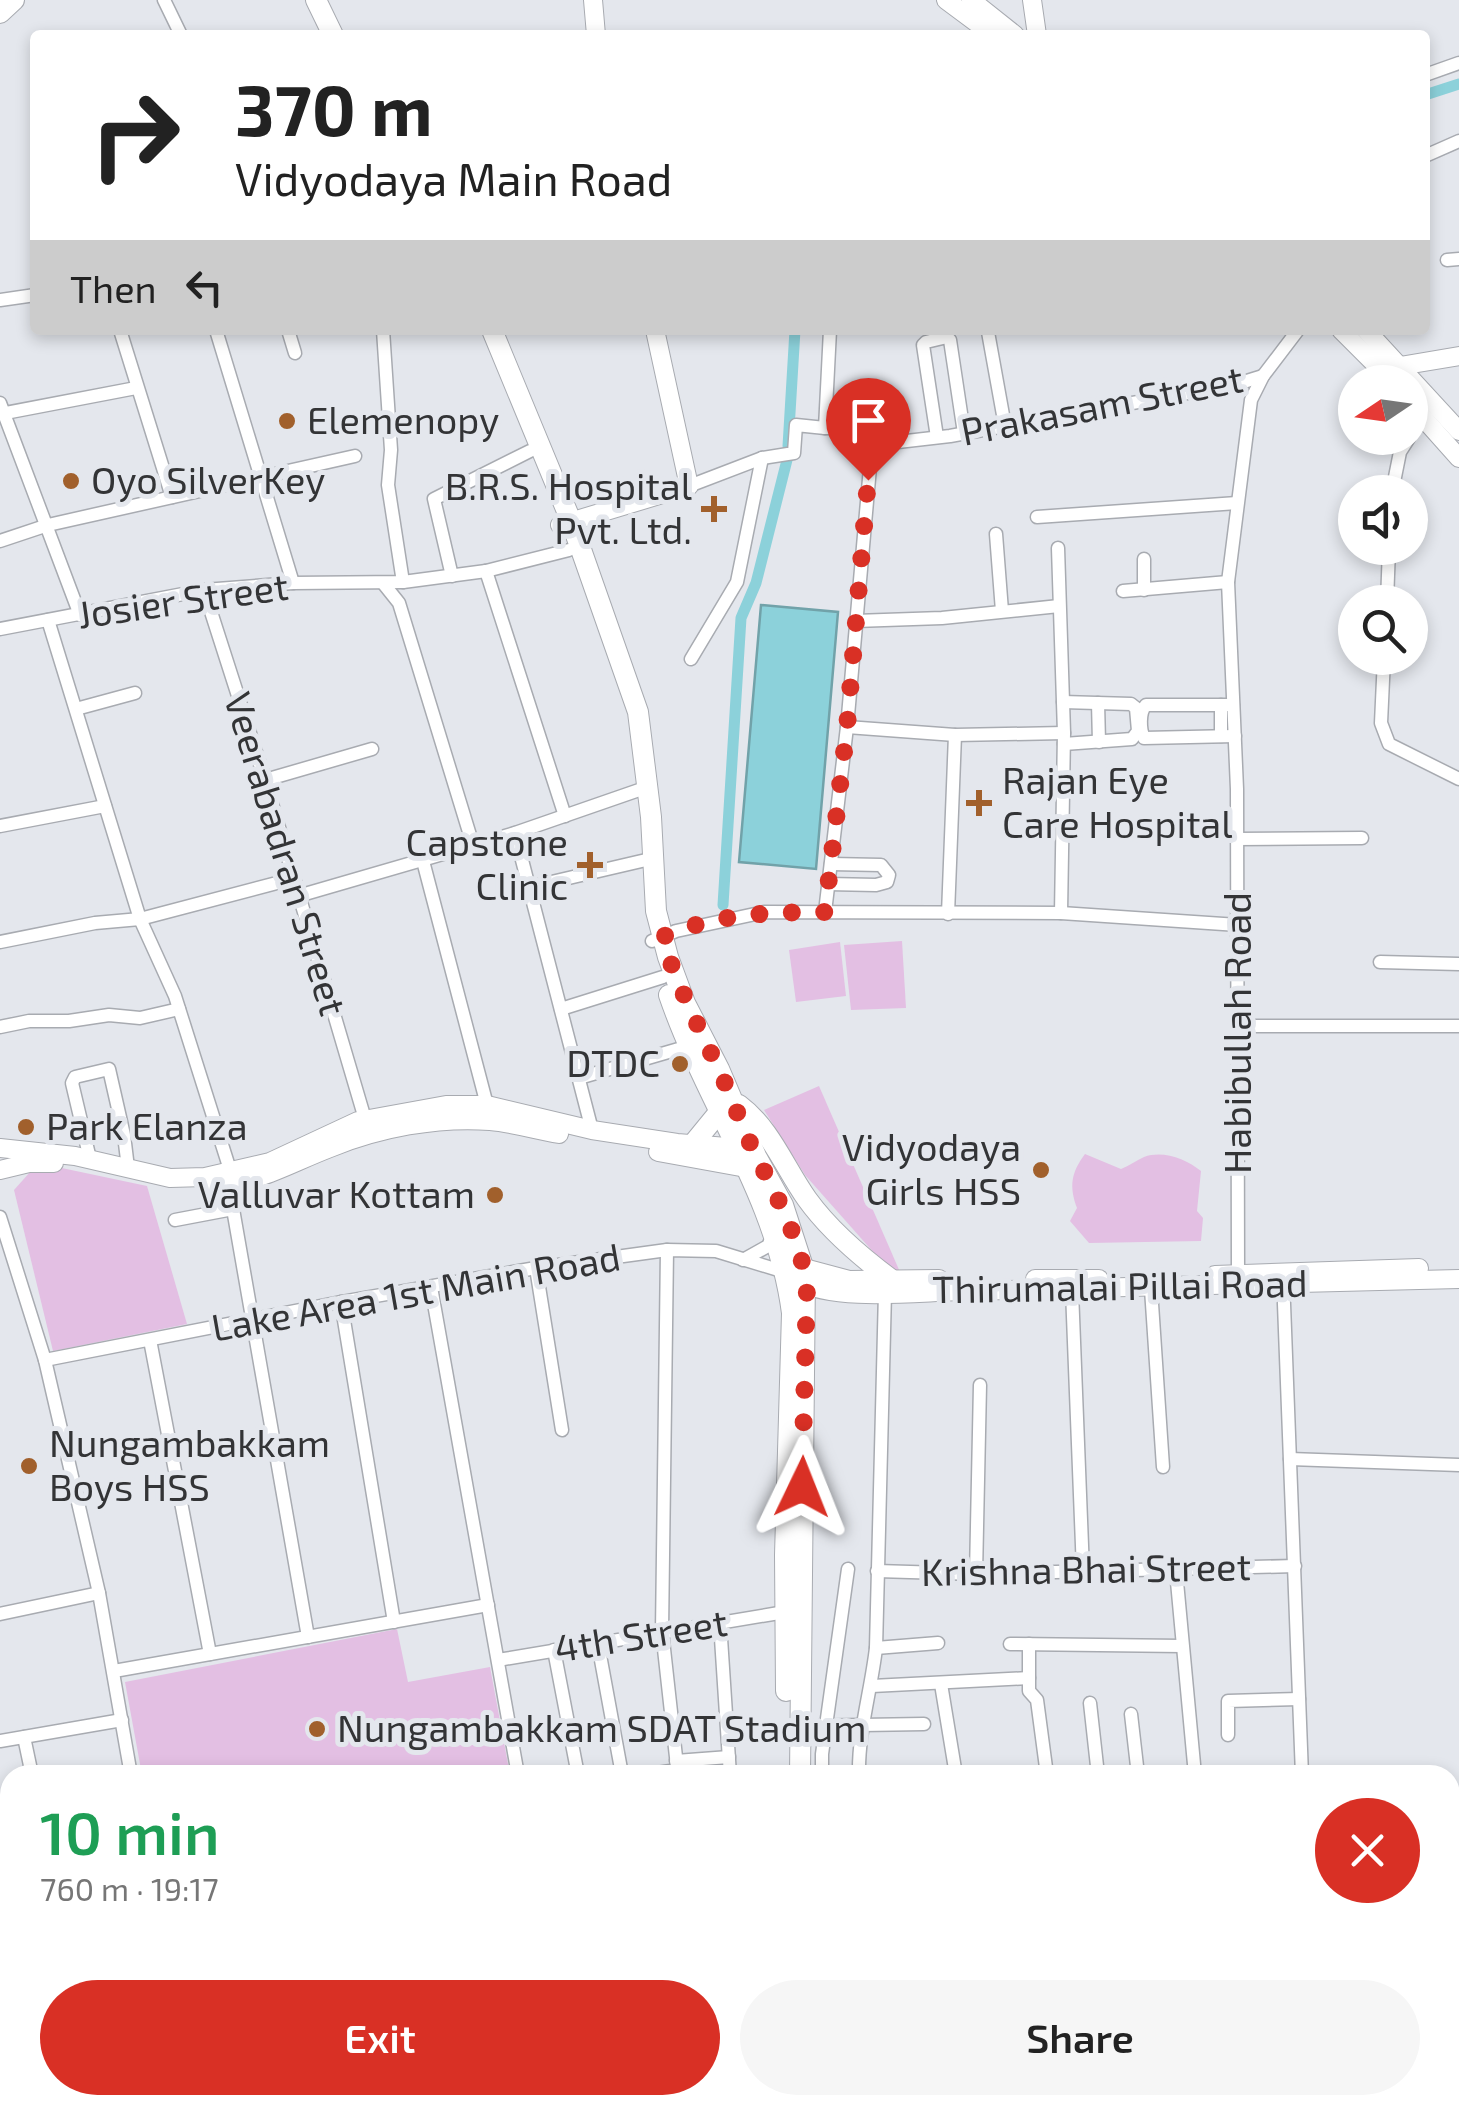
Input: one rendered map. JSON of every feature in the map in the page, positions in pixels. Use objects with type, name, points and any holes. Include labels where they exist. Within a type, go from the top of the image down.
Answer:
[{"type":"main road","points":[[0,13],[14,0]]},
{"type":"main road","points":[[316,0],[331,30]]},
{"type":"main road","points":[[330,0],[345,30]]},
{"type":"main road","points":[[593,0],[596,30]]},
{"type":"main road","points":[[946,0],[986,30]]},
{"type":"main road","points":[[971,0],[1009,30]]},
{"type":"main road","points":[[1032,0],[1036,30]]},
{"type":"main road","points":[[482,335],[565,523],[569,550],[630,713],[657,939],[664,977],[690,1046],[726,1106],[753,1116],[810,1203],[889,1286]]},
{"type":"main road","points":[[494,335],[638,712],[651,817],[651,905]]},
{"type":"main road","points":[[565,523],[689,486],[656,335]]},
{"type":"main road","points":[[1347,335],[1381,365]]},
{"type":"main road","points":[[1369,335],[1387,365]]},
{"type":"main road","points":[[1428,365],[1459,356]]},
{"type":"main road","points":[[1428,405],[1459,431]]},
{"type":"main road","points":[[1428,423],[1459,458]]},
{"type":"main road","points":[[657,939],[752,1166],[774,1233],[799,1275],[792,1313],[785,1612],[787,1765]]},
{"type":"main road","points":[[0,1148],[90,1160],[170,1178],[231,1173],[270,1162],[365,1119],[446,1105],[487,1106],[592,1130],[693,1144],[752,1166],[810,1203]]},
{"type":"main road","points":[[693,1144],[726,1106]]},
{"type":"main road","points":[[0,1170],[29,1163],[60,1163],[170,1186],[224,1186],[273,1174],[328,1148],[378,1131],[452,1120],[492,1121],[752,1166],[783,1205],[799,1275],[800,1765]]},
{"type":"main road","points":[[799,1275],[889,1286],[1238,1273],[1283,1277],[1459,1268]]},
{"type":"main road","name":"Thirumalai Pillai Road","points":[[889,1286],[1072,1291],[1151,1289],[1283,1277],[1459,1279]]},
{"type":"street","points":[[164,0],[179,30]]},
{"type":"street","points":[[1430,73],[1459,63]]},
{"type":"street","points":[[1430,154],[1459,140]]},
{"type":"street","points":[[0,300],[30,296]]},
{"type":"street","points":[[121,335],[172,498]]},
{"type":"street","points":[[218,335],[293,583]]},
{"type":"street","points":[[290,335],[295,353]]},
{"type":"street","points":[[383,335],[391,450],[388,485],[403,582]]},
{"type":"street","points":[[826,428],[830,335]]},
{"type":"street","points":[[989,335],[1005,426]]},
{"type":"street","name":"Habibullah Road","points":[[1238,1273],[1238,840],[1228,736],[1228,582],[1251,400],[1263,376],[1294,335]]},
{"type":"street","points":[[937,437],[923,345],[947,337],[964,433]]},
{"type":"street","name":"Prakasam Street","points":[[872,445],[1005,426],[1263,376]]},
{"type":"street","points":[[80,616],[1,410],[136,388]]},
{"type":"street","points":[[689,486],[762,458],[794,453],[796,424],[865,428],[872,445],[847,727],[825,912]]},
{"type":"street","points":[[452,576],[434,499],[530,451]]},
{"type":"street","points":[[0,541],[48,525],[355,456]]},
{"type":"street","points":[[691,660],[737,582],[762,458]]},
{"type":"street","points":[[1037,517],[1237,503]]},
{"type":"street","points":[[996,534],[1002,611]]},
{"type":"street","points":[[1058,548],[1064,738],[1061,912]]},
{"type":"street","name":"Josier Street","points":[[231,1173],[179,1009],[140,919],[48,620],[204,590],[293,583],[403,582],[452,576],[569,550]]},
{"type":"street","points":[[1144,558],[1144,590]]},
{"type":"street","points":[[486,571],[565,816]]},
{"type":"street","points":[[1123,591],[1228,582]]},
{"type":"street","points":[[383,583],[398,604],[473,845]]},
{"type":"street","name":"Veerabadran Street","points":[[204,590],[265,780],[365,1119]]},
{"type":"street","points":[[854,621],[942,618],[1059,606]]},
{"type":"street","points":[[0,630],[48,620]]},
{"type":"street","points":[[1383,675],[1381,723],[1389,744],[1459,779]]},
{"type":"street","points":[[76,708],[135,693]]},
{"type":"street","points":[[847,727],[1099,742],[1132,739],[1138,731],[1136,708],[1131,704],[1063,702]]},
{"type":"street","points":[[1098,703],[1099,742]]},
{"type":"street","points":[[1227,705],[1146,706],[1142,712],[1142,732],[1144,738],[1228,736]]},
{"type":"street","points":[[948,914],[955,735]]},
{"type":"street","points":[[265,780],[372,749]]},
{"type":"street","points":[[298,896],[515,833],[642,789]]},
{"type":"street","points":[[0,826],[106,806]]},
{"type":"street","points":[[515,833],[592,1130]]},
{"type":"street","points":[[1238,840],[1362,838]]},
{"type":"street","points":[[423,860],[487,1106]]},
{"type":"street","points":[[530,887],[646,860]]},
{"type":"street","points":[[828,884],[876,885],[886,882],[888,875],[881,865],[831,864]]},
{"type":"street","points":[[0,942],[95,923],[140,919],[292,879]]},
{"type":"street","points":[[657,939],[694,926],[764,912],[1061,912],[1238,926]]},
{"type":"street","points":[[1380,962],[1459,964]]},
{"type":"street","points":[[561,1009],[664,977]]},
{"type":"street","points":[[0,1027],[109,1015],[140,1018],[179,1009]]},
{"type":"street","points":[[1239,1026],[1459,1026]]},
{"type":"street","points":[[579,1078],[690,1046]]},
{"type":"street","points":[[90,1160],[72,1083],[75,1077],[109,1069],[128,1168]]},
{"type":"street","points":[[175,1220],[234,1208],[308,1637]]},
{"type":"street","points":[[0,1217],[45,1360],[99,1593],[129,1765]]},
{"type":"street","points":[[744,1260],[768,1246],[774,1233]]},
{"type":"street","points":[[667,1250],[662,1631],[677,1765]]},
{"type":"street","name":"Lake Area 1st Main Road","points":[[45,1360],[341,1302],[667,1250],[716,1250],[799,1275]]},
{"type":"street","points":[[536,1268],[562,1430]]},
{"type":"street","points":[[1283,1277],[1302,1765]]},
{"type":"street","points":[[858,1765],[858,1744],[872,1686],[876,1648],[889,1286]]},
{"type":"street","points":[[431,1287],[516,1765]]},
{"type":"street","points":[[1151,1289],[1164,1467]]},
{"type":"street","points":[[1072,1291],[1083,1571]]},
{"type":"street","points":[[341,1302],[394,1622]]},
{"type":"street","points":[[150,1340],[210,1654]]},
{"type":"street","points":[[976,1574],[980,1384]]},
{"type":"street","points":[[1290,1459],[1459,1465]]},
{"type":"street","name":"Krishna Bhai Street","points":[[878,1572],[976,1574],[1295,1566]]},
{"type":"street","points":[[823,1765],[848,1568]]},
{"type":"street","points":[[1176,1571],[1194,1765]]},
{"type":"street","points":[[0,1614],[99,1593]]},
{"type":"street","points":[[114,1671],[488,1605]]},
{"type":"street","name":"4th Street","points":[[498,1660],[785,1612]]},
{"type":"street","points":[[720,1623],[729,1765]]},
{"type":"street","points":[[876,1648],[938,1643]]},
{"type":"street","points":[[598,1644],[621,1765]]},
{"type":"street","points":[[1010,1644],[1182,1646]]},
{"type":"street","points":[[1029,1644],[1030,1692],[1037,1700],[1045,1765]]},
{"type":"street","points":[[554,1650],[576,1765]]},
{"type":"street","points":[[872,1686],[1029,1678]]},
{"type":"street","points":[[940,1684],[954,1765]]},
{"type":"street","points":[[1228,1735],[1228,1701],[1299,1699]]},
{"type":"street","points":[[1090,1703],[1097,1765]]},
{"type":"street","points":[[1131,1714],[1137,1765]]},
{"type":"street","points":[[0,1742],[122,1720]]},
{"type":"street","points":[[800,1726],[924,1724]]},
{"type":"street","points":[[24,1737],[30,1765]]},
{"type":"street","points":[[694,1765],[729,1757]]},
{"type":"shaded area","points":[[902,941],[906,1008],[851,1010],[844,945]]},
{"type":"shaded area","points":[[840,942],[846,996],[796,1002],[789,950]]},
{"type":"shaded area","points":[[819,1086],[900,1272],[883,1263],[805,1175],[764,1110]]},
{"type":"shaded area","points":[[1085,1154],[1121,1169],[1144,1157],[1166,1155],[1201,1171],[1197,1211],[1203,1218],[1201,1241],[1089,1243],[1070,1221],[1077,1208],[1073,1180]]},
{"type":"shaded area","points":[[57,1167],[147,1186],[187,1324],[53,1351],[14,1190],[31,1171]]},
{"type":"shaded area","name":"Nungambakkam SDAT Stadium","points":[[397,1629],[408,1682],[490,1667],[508,1765],[140,1765],[125,1682]]},
{"type":"water","points":[[761,605],[838,612],[816,869],[739,862]]},
{"type":"waterway","points":[[1430,93],[1459,84]]},
{"type":"waterway","points":[[788,446],[795,335]]},
{"type":"waterway","points":[[723,905],[741,618],[756,583],[787,460]]},
{"type":"place","name":"Elemenopy","points":[[287,421]]},
{"type":"place","name":"Oyo SilverKey","points":[[71,481]]},
{"type":"place","name":"B.R.S. Hospital Pvt. Ltd.","points":[[714,509]]},
{"type":"place","name":"Rajan Eye Care Hospital","points":[[979,803]]},
{"type":"place","name":"Capstone Clinic","points":[[590,865]]},
{"type":"place","name":"DTDC","points":[[680,1064]]},
{"type":"place","name":"Park Elanza","points":[[26,1127]]},
{"type":"place","name":"Vidyodaya Girls HSS","points":[[1041,1170]]},
{"type":"place","name":"Valluvar Kottam","points":[[495,1195]]},
{"type":"place","name":"Nungambakkam Boys HSS","points":[[29,1466]]},
{"type":"place","name":"Nungambakkam SDAT Stadium","points":[[317,1729]]},
{"type":"route","points":[[802,1487],[807,1286],[804,1268],[783,1205],[685,1003],[662,937],[694,926],[764,912],[825,912],[847,727],[868,480]]}]
